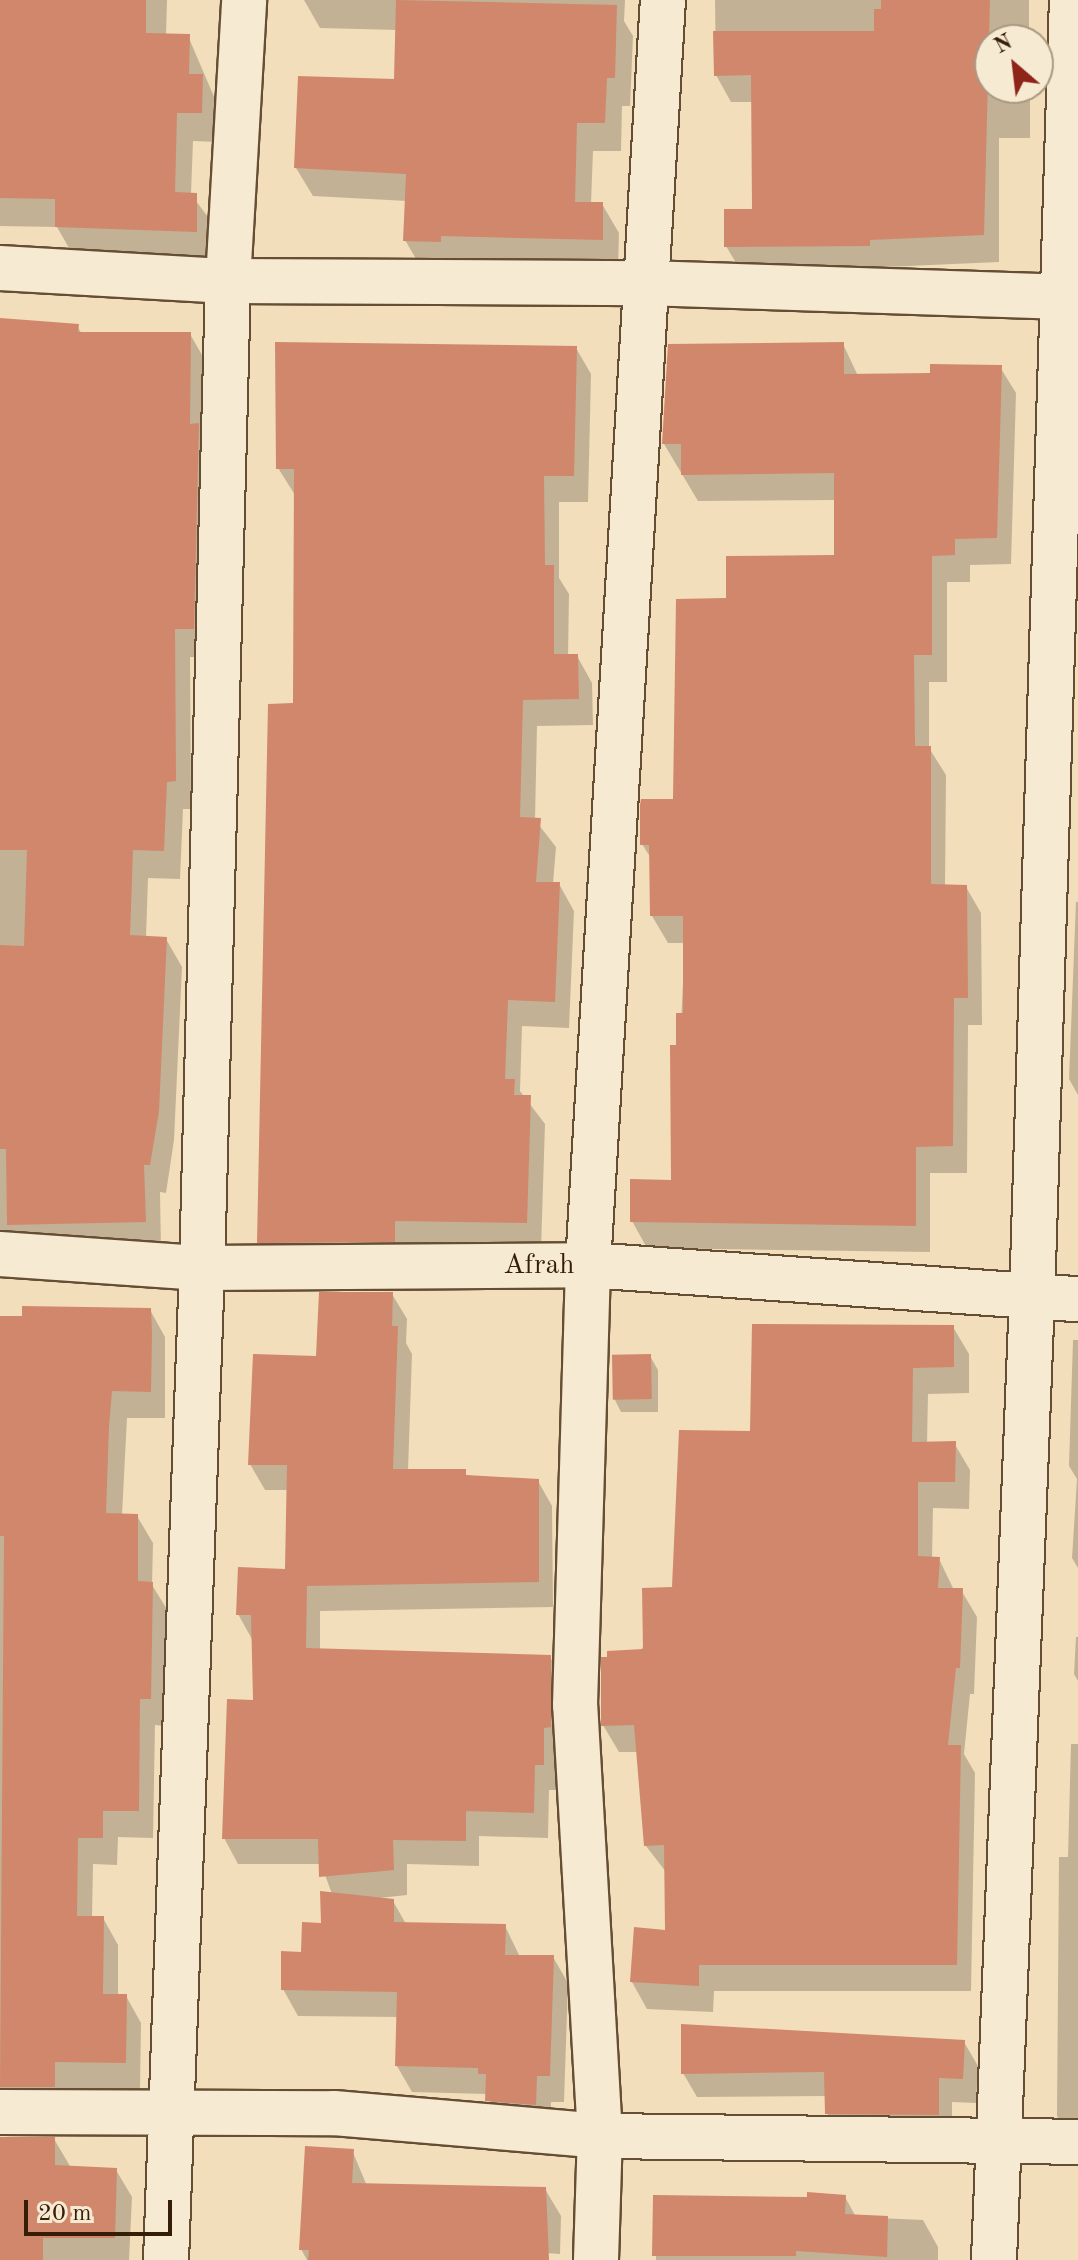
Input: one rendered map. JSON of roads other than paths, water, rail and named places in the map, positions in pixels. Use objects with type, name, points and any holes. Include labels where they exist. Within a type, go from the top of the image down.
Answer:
[{"type":"street","points":[[166,2260],[169,2110],[202,1268],[228,281],[244,0]]},
{"type":"street","points":[[596,2260],[600,2136],[575,1705],[588,1265],[663,0]]},
{"type":"street","points":[[994,2260],[996,2140],[1032,1299],[1068,297],[1072,0]]},
{"type":"street","points":[[0,268],[228,281],[645,283],[1068,297]]},
{"type":"street","name":"Afrah","points":[[0,1254],[202,1268],[588,1265],[1032,1299],[1078,1299]]},
{"type":"street","points":[[0,2112],[169,2110],[334,2113],[600,2136],[1078,2142]]}]
